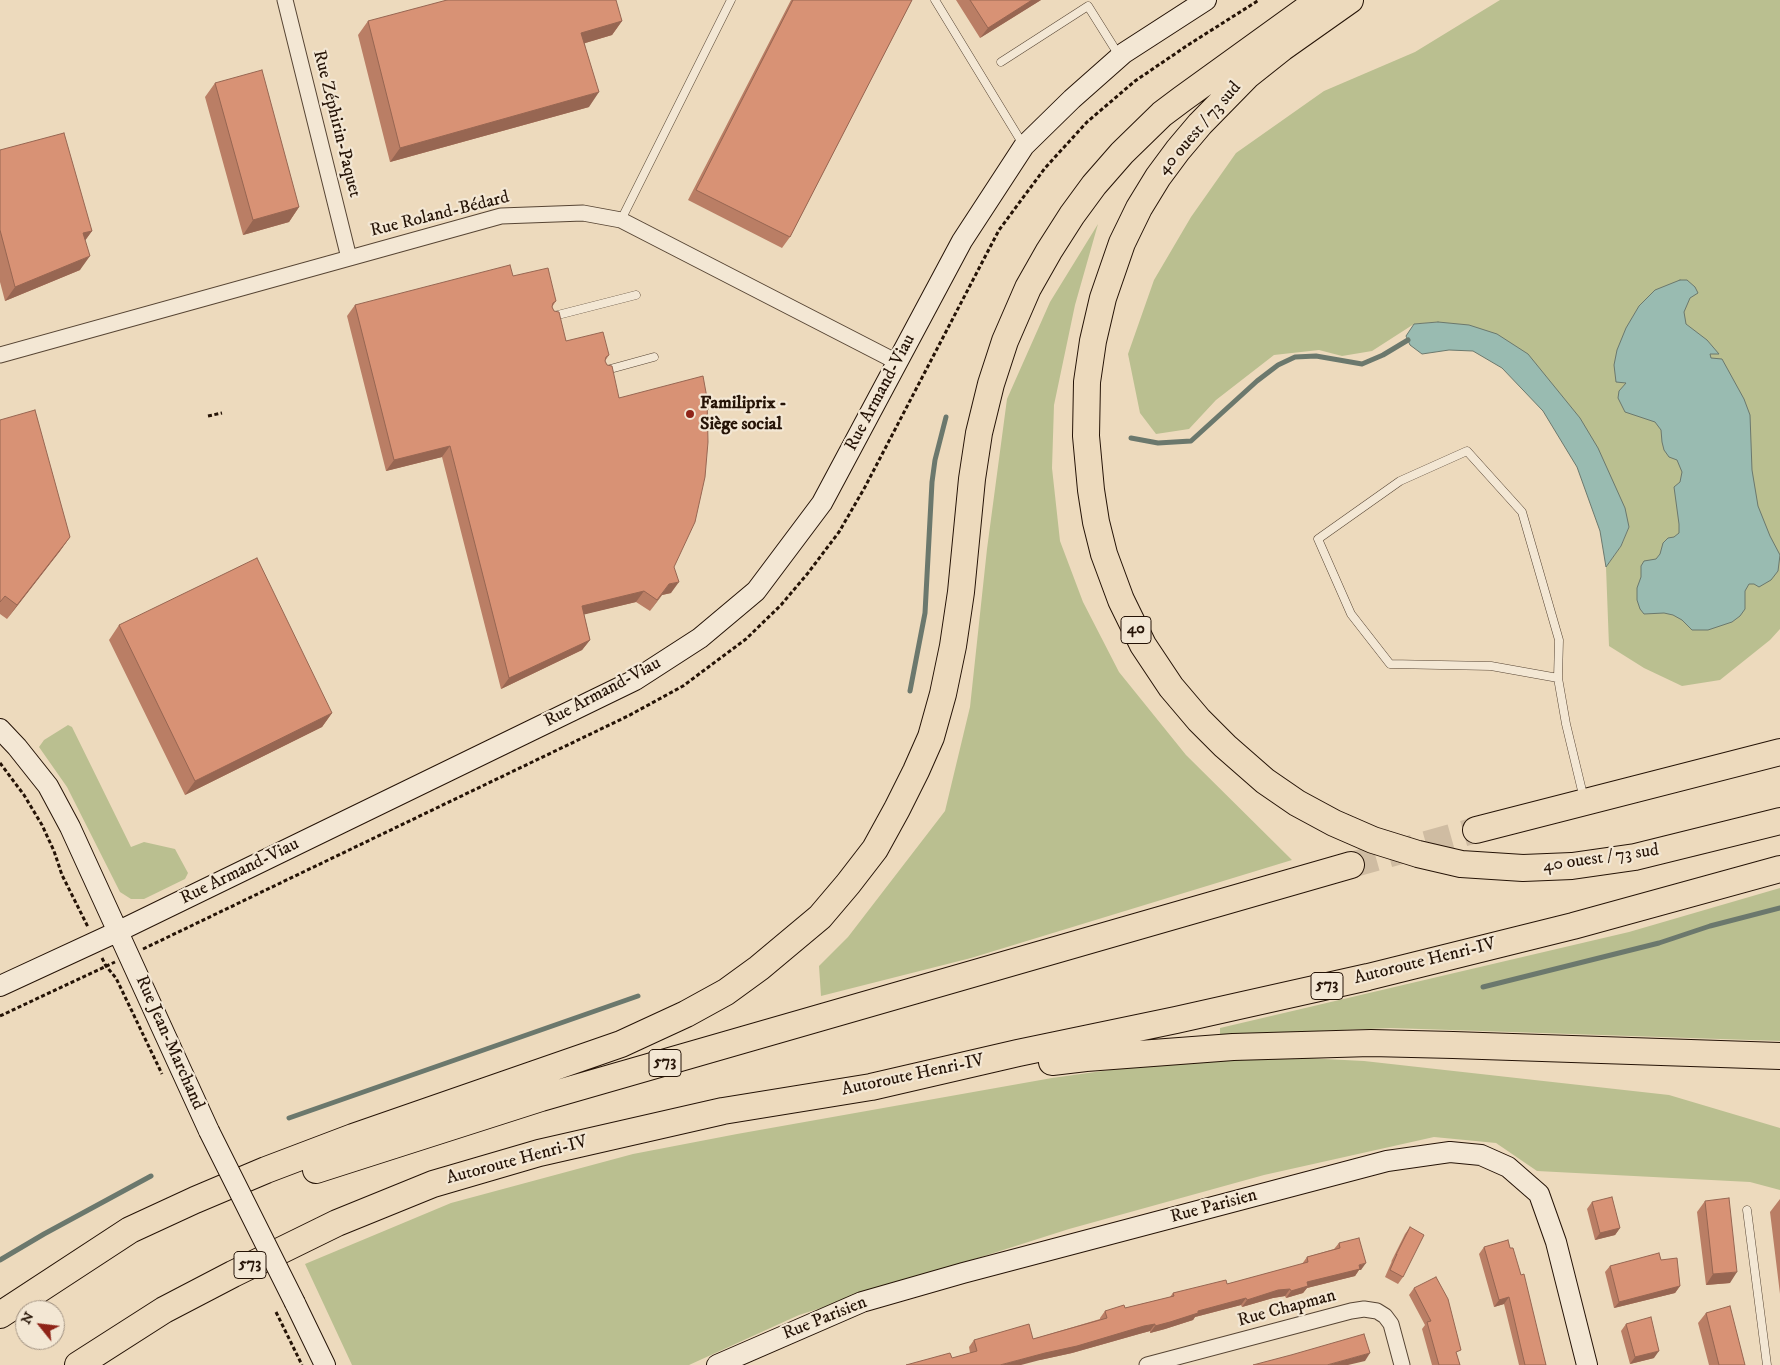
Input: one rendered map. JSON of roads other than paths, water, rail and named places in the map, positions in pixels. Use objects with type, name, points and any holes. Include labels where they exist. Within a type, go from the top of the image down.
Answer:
[{"type":"highway","points":[[0,1316],[130,1230],[195,1200],[266,1170],[353,1137],[621,1044],[686,1014],[726,992],[759,968],[820,917],[875,848],[916,771],[930,737],[943,694],[953,646],[961,592],[972,479],[981,423],[1005,341],[1028,288],[1072,215],[1094,185],[1122,153],[1162,114],[1250,48],[1319,0]]},
{"type":"highway","name":"40 ouest / 73 sud","points":[[1350,0],[1282,48],[1248,75],[1200,124],[1178,150],[1158,177],[1139,208],[1122,244],[1103,298],[1093,341],[1087,382],[1086,436],[1091,490],[1104,554],[1121,600],[1144,644],[1171,686],[1199,720],[1265,781],[1297,803],[1334,823],[1374,840],[1418,854],[1460,864],[1522,868],[1572,866],[1635,857],[1780,822]]},
{"type":"highway","points":[[1476,830],[1780,752]]},
{"type":"highway","name":"573","points":[[0,1316],[189,1223],[268,1188],[330,1164],[541,1098],[1351,864]]},
{"type":"highway","name":"Autoroute Henri-IV","points":[[78,1365],[164,1310],[337,1223],[433,1184],[539,1153],[714,1113],[871,1087],[1368,977],[1573,926],[1780,869]]},
{"type":"highway","points":[[871,1087],[1086,1058],[1290,1044],[1453,1045],[1780,1056]]},
{"type":"street","name":"Rue Zéphirin-Paquet","points":[[285,0],[349,258]]},
{"type":"street","name":"Rue Armand-Viau","points":[[0,986],[119,932],[635,680],[700,638],[756,591],[822,504],[962,241],[1024,146],[1072,98],[1120,57],[1206,0]]},
{"type":"street","name":"Rue Roland-Bédard","points":[[0,355],[501,216],[583,213],[621,220],[897,362]]},
{"type":"street","name":"Rue Jean-Marchand","points":[[0,729],[48,786],[70,827],[209,1131],[324,1365]]},
{"type":"street","name":"Rue Parisien","points":[[725,1363],[862,1302],[1387,1161],[1450,1152],[1481,1155],[1508,1167],[1539,1194],[1556,1242],[1587,1365]]},
{"type":"street","name":"Rue Chapman","points":[[1147,1365],[1364,1309],[1377,1311],[1385,1316],[1391,1324],[1402,1365]]},
{"type":"lane","points":[[621,220],[731,0]]},
{"type":"lane","points":[[935,0],[1024,146]]},
{"type":"lane","points":[[1001,62],[1089,3],[1120,57]]},
{"type":"lane","points":[[550,317],[636,295]]},
{"type":"lane","points":[[603,371],[654,357]]},
{"type":"lane","points":[[1558,678],[1491,666],[1390,664],[1351,614],[1318,539],[1400,481],[1467,451],[1522,512],[1559,640],[1558,678],[1566,724],[1585,801]]},
{"type":"lane","points":[[1747,1210],[1767,1365]]},
{"type":"water","points":[[1680,280],[1687,280],[1695,287],[1698,293],[1690,298],[1684,312],[1686,324],[1707,340],[1719,354],[1710,354],[1711,358],[1722,359],[1744,399],[1750,415],[1752,470],[1758,506],[1780,555],[1778,571],[1771,580],[1759,587],[1749,584],[1745,591],[1745,609],[1740,616],[1732,622],[1708,630],[1692,630],[1682,620],[1673,615],[1664,613],[1644,614],[1640,609],[1637,600],[1637,588],[1641,577],[1641,566],[1644,561],[1656,559],[1660,554],[1663,543],[1668,538],[1674,537],[1679,533],[1674,487],[1680,482],[1682,472],[1677,460],[1669,457],[1664,450],[1661,430],[1655,422],[1625,412],[1618,398],[1619,391],[1626,383],[1616,382],[1614,365],[1617,350],[1626,328],[1639,306],[1655,290]]},
{"type":"water","points":[[1438,322],[1469,325],[1497,334],[1528,354],[1580,418],[1598,448],[1625,508],[1629,527],[1621,546],[1606,567],[1600,531],[1577,467],[1543,411],[1502,368],[1473,351],[1449,350],[1422,354],[1410,345],[1406,336],[1414,324]]},
{"type":"waterway","points":[[1131,438],[1158,443],[1191,441],[1257,381],[1278,365],[1295,357],[1316,356],[1362,364],[1383,355],[1408,340]]},
{"type":"waterway","points":[[910,691],[925,613],[932,482],[935,460],[946,417]]},
{"type":"waterway","points":[[1483,987],[1659,943],[1710,926],[1780,908]]},
{"type":"waterway","points":[[289,1118],[638,996]]},
{"type":"waterway","points":[[0,1260],[151,1176]]},
{"type":"tunnel","points":[[1351,865],[1476,830]]},
{"type":"place","name":"Familiprix - Siège social","points":[[690,414]]}]
